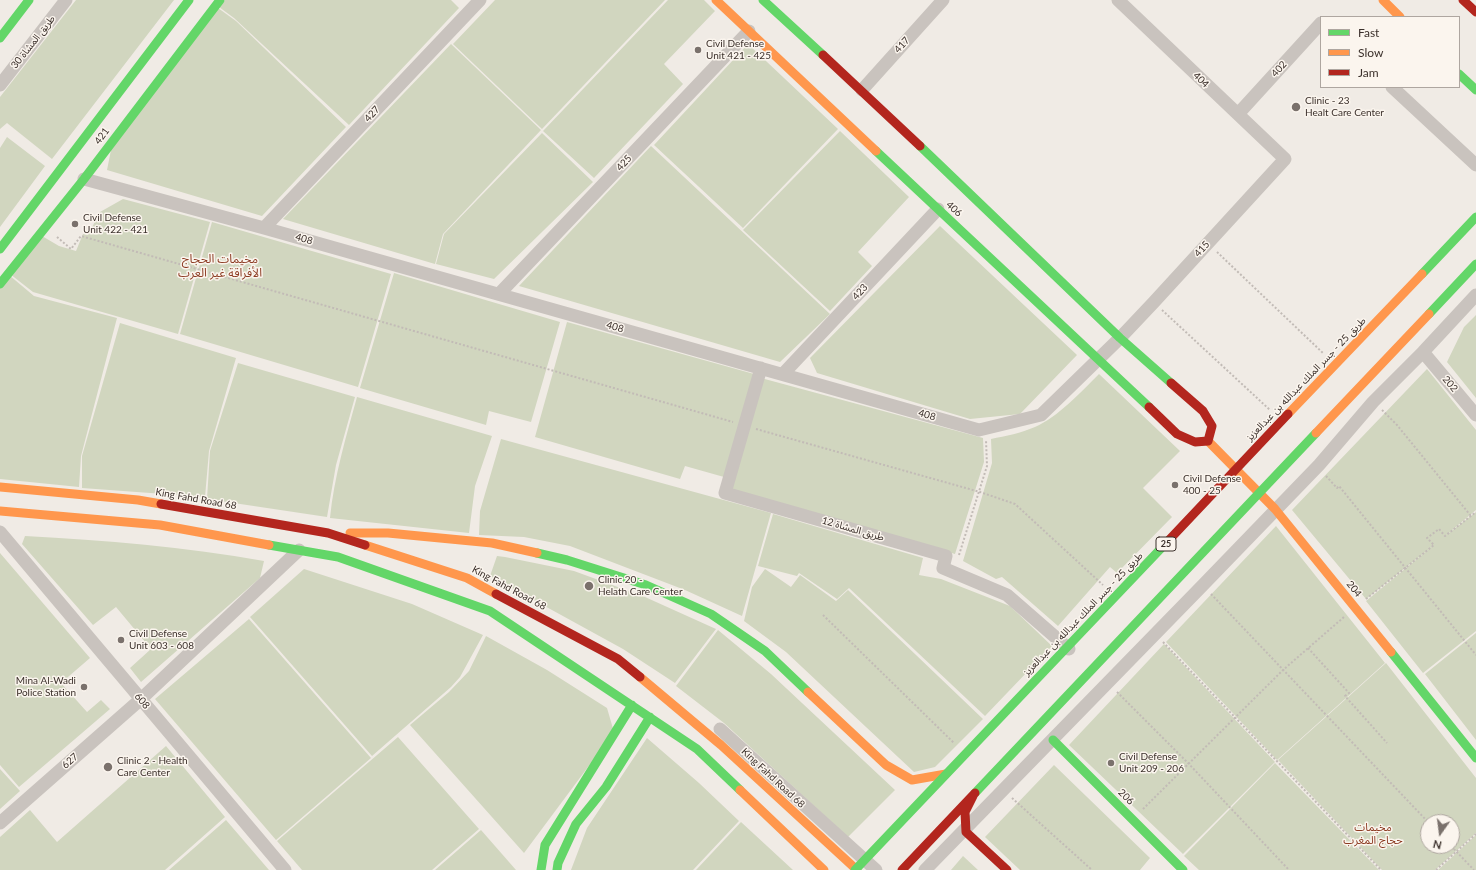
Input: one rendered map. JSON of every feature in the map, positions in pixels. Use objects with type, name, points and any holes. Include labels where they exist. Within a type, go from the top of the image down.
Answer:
[{"type":"main road","points":[[0,38],[30,0]]},
{"type":"main road","points":[[0,249],[189,0]]},
{"type":"main road","name":"421","points":[[0,284],[46,227],[78,176],[220,0]]},
{"type":"main road","name":"406","points":[[716,0],[1178,434],[1195,442],[1208,440]]},
{"type":"main road","points":[[763,0],[862,90],[1120,338],[1203,411],[1212,426],[1208,440]]},
{"type":"main road","points":[[1384,0],[1399,16]]},
{"type":"main road","points":[[1463,0],[1476,12]]},
{"type":"main road","points":[[1461,76],[1476,90]]},
{"type":"main road","points":[[60,170],[78,176]]},
{"type":"main road","name":"طريق 25 - جسر الملك عبدالله بن عبدالعزيز","points":[[856,870],[1476,217]]},
{"type":"main road","points":[[902,870],[1476,264]]},
{"type":"main road","name":"204","points":[[1208,440],[1275,509],[1476,758]]},
{"type":"main road","name":"King Fahd Road 68","points":[[0,487],[138,500],[328,532],[467,578],[618,659],[721,745],[856,870]]},
{"type":"main road","points":[[0,511],[160,525],[338,557],[490,611],[697,749],[824,870]]},
{"type":"main road","points":[[328,532],[388,534],[492,543],[552,557],[646,585],[711,614],[765,651],[886,765],[912,780],[946,774]]},
{"type":"main road","points":[[542,870],[545,845],[632,705]]},
{"type":"main road","points":[[557,870],[558,862],[576,824],[606,787],[650,717]]},
{"type":"main road","name":"206","points":[[1053,740],[1183,870]]},
{"type":"main road","points":[[974,794],[965,812],[966,832],[1007,870]]},
{"type":"street","name":"طريق المشاة 30","points":[[0,85],[66,0]]},
{"type":"street","name":"427","points":[[264,228],[480,0]]},
{"type":"street","name":"417","points":[[862,90],[943,0]]},
{"type":"street","name":"404","points":[[1118,0],[1285,159]]},
{"type":"street","name":"402","points":[[1238,114],[1320,24]]},
{"type":"street","name":"425","points":[[499,294],[749,31]]},
{"type":"street","points":[[1393,88],[1476,165]]},
{"type":"street","name":"415","points":[[1120,338],[1285,159]]},
{"type":"street","name":"408","points":[[78,176],[979,430],[1041,415],[1120,338]]},
{"type":"street","name":"423","points":[[783,374],[938,209]]},
{"type":"street","points":[[925,870],[1053,740],[1155,633],[1203,586],[1275,509],[1319,465],[1373,402],[1423,352],[1476,295]]},
{"type":"street","name":"202","points":[[1423,352],[1476,415]]},
{"type":"street","name":"طريق المشاة 12","points":[[761,368],[725,493],[946,556]]},
{"type":"street","name":"608","points":[[0,532],[285,870]]},
{"type":"street","name":"627","points":[[0,823],[141,699],[299,550]]},
{"type":"street","points":[[946,556],[943,568],[1007,595],[1069,649]]},
{"type":"street","points":[[720,729],[876,870]]},
{"type":"street","points":[[970,823],[1017,870]]},
{"type":"path","points":[[46,227],[71,249],[81,236],[980,492],[1015,504],[1108,590]]},
{"type":"path","points":[[946,556],[958,558],[980,492],[987,466],[985,428]]},
{"type":"path","points":[[1133,820],[1188,763],[1283,670],[1355,607],[1434,545],[1428,538],[1439,529],[1445,536],[1476,512]]},
{"type":"path","points":[[1203,586],[1420,814]]},
{"type":"path","points":[[1155,633],[1381,870]]},
{"type":"path","points":[[1308,648],[1349,693],[1345,696],[1387,743]]},
{"type":"path","points":[[1108,682],[1188,763],[1289,870]]},
{"type":"path","points":[[1460,849],[1476,834]]},
{"type":"path","points":[[1436,870],[1455,854]]},
{"type":"path","points":[[1459,854],[1474,870]]},
{"type":"green space","points":[[76,0],[174,0],[52,159],[7,123],[0,129],[0,97]]},
{"type":"green space","points":[[225,0],[451,0],[459,8],[349,125],[234,18],[219,7]]},
{"type":"green space","points":[[495,0],[665,0],[542,129],[453,44]]},
{"type":"green space","points":[[668,0],[704,0],[715,11],[664,64],[683,84],[594,178],[543,131]]},
{"type":"green space","points":[[218,8],[236,21],[346,127],[262,216],[107,170],[112,145]]},
{"type":"green space","points":[[451,44],[541,130],[443,234],[435,264],[283,219]]},
{"type":"green space","points":[[748,44],[838,129],[743,228],[654,145]]},
{"type":"green space","points":[[840,131],[909,197],[858,252],[872,266],[830,311],[743,230]]},
{"type":"green space","points":[[542,133],[593,182],[494,279],[436,264],[444,234]]},
{"type":"green space","points":[[7,137],[45,166],[0,227],[0,148]]},
{"type":"green space","points":[[651,146],[830,314],[780,362],[519,286]]},
{"type":"green space","points":[[123,199],[210,222],[178,334],[33,292],[10,274],[42,236],[59,246],[76,251],[83,234],[88,235],[100,212]]},
{"type":"green space","points":[[212,222],[391,274],[358,387],[180,334]]},
{"type":"green space","points":[[940,226],[1077,355],[1020,414],[970,419],[817,373],[810,358]]},
{"type":"green space","points":[[394,273],[560,322],[531,422],[489,411],[486,425],[360,388]]},
{"type":"green space","points":[[9,275],[34,296],[117,318],[81,456],[79,487],[0,479],[0,287]]},
{"type":"green space","points":[[1476,315],[1476,398],[1447,362],[1464,327]]},
{"type":"green space","points":[[567,322],[754,374],[724,477],[685,466],[680,479],[535,437]]},
{"type":"green space","points":[[120,323],[236,358],[209,451],[205,497],[82,488],[82,456]]},
{"type":"green space","points":[[238,363],[355,397],[336,465],[327,517],[207,499],[210,451]]},
{"type":"green space","points":[[1427,369],[1476,430],[1476,510],[1445,536],[1476,512],[1476,631],[1423,673],[1366,601],[1434,545],[1366,599],[1292,510]]},
{"type":"green space","points":[[1099,374],[1180,451],[1143,488],[1172,517],[1117,573],[1110,567],[1058,626],[1002,577],[996,579],[963,561],[992,463],[991,439],[1024,431],[1044,423],[1069,404]]},
{"type":"green space","points":[[761,378],[983,438],[984,462],[955,554],[729,490]]},
{"type":"green space","points":[[357,397],[492,436],[475,486],[469,533],[330,518],[337,472]]},
{"type":"green space","points":[[501,439],[771,513],[742,616],[685,590],[570,546],[524,537],[479,535],[480,511]]},
{"type":"green space","points":[[773,514],[923,558],[919,575],[941,579],[1010,606],[1052,646],[985,716],[849,588],[837,599],[799,573],[797,576],[758,566]]},
{"type":"green space","points":[[1276,526],[1385,663],[1277,760],[1166,642]]},
{"type":"green space","points":[[25,536],[145,545],[264,561],[260,578],[141,682],[130,668],[151,649],[116,607],[93,625],[22,544]]},
{"type":"green space","points":[[0,553],[90,658],[61,683],[87,712],[101,700],[110,709],[19,787],[0,765]]},
{"type":"green space","points":[[497,556],[574,571],[645,597],[716,629],[675,683],[623,649],[490,576]]},
{"type":"green space","points":[[304,569],[412,604],[483,635],[460,677],[451,687],[372,756],[250,617]]},
{"type":"green space","points":[[765,569],[791,587],[800,575],[836,601],[848,590],[983,719],[935,767],[914,772],[786,652],[744,621],[752,587]]},
{"type":"green space","points":[[249,619],[371,758],[276,840],[155,699]]},
{"type":"green space","points":[[718,630],[771,674],[895,790],[848,837],[724,723],[676,686]]},
{"type":"green space","points":[[1476,633],[1476,740],[1425,674]]},
{"type":"green space","points":[[486,636],[547,670],[607,708],[614,732],[524,853],[410,725],[449,692],[469,671]]},
{"type":"green space","points":[[1164,644],[1275,762],[1183,854],[1069,745]]},
{"type":"green space","points":[[1386,663],[1476,778],[1476,833],[1460,847],[1460,814],[1420,814],[1420,854],[1453,854],[1435,870],[1382,870],[1278,760]]},
{"type":"green space","points":[[398,737],[479,829],[432,870],[302,870],[277,841]]},
{"type":"green space","points":[[647,738],[699,783],[739,821],[693,870],[571,870],[587,828]]},
{"type":"green space","points":[[166,746],[225,817],[165,870],[0,870],[0,837],[30,810],[57,842]]},
{"type":"green space","points":[[1275,763],[1379,870],[1199,870],[1184,856]]},
{"type":"green space","points":[[1054,765],[1150,858],[1140,870],[1020,870],[985,837]]},
{"type":"green space","points":[[0,769],[20,791],[0,809]]},
{"type":"green space","points":[[226,820],[269,870],[169,870]]},
{"type":"green space","points":[[741,822],[793,870],[696,870]]},
{"type":"green space","points":[[481,830],[516,870],[435,870]]},
{"type":"green space","points":[[1476,835],[1476,870],[1438,870],[1455,854],[1460,854],[1460,850]]},
{"type":"green space","points":[[963,856],[978,870],[951,870]]},
{"type":"traffic: fast","points":[[0,38],[29,0]]},
{"type":"traffic: fast","points":[[0,249],[189,0]]},
{"type":"traffic: fast","points":[[0,284],[84,179],[220,0]]},
{"type":"traffic: fast","points":[[763,0],[823,55]]},
{"type":"traffic: fast","points":[[1460,75],[1476,90]]},
{"type":"traffic: fast","points":[[920,146],[1120,338],[1171,383]]},
{"type":"traffic: fast","points":[[876,151],[1149,407]]},
{"type":"traffic: fast","points":[[1422,274],[1476,217]]},
{"type":"traffic: fast","points":[[1429,314],[1476,264]]},
{"type":"traffic: fast","points":[[975,793],[1316,433]]},
{"type":"traffic: fast","points":[[855,870],[1169,540]]},
{"type":"traffic: fast","points":[[269,545],[338,557],[490,611],[697,749],[740,790]]},
{"type":"traffic: fast","points":[[537,553],[567,560],[646,585],[711,614],[765,651],[808,692]]},
{"type":"traffic: fast","points":[[1391,652],[1476,758]]},
{"type":"traffic: fast","points":[[541,870],[545,845],[632,705]]},
{"type":"traffic: fast","points":[[557,870],[558,863],[576,824],[606,787],[650,717]]},
{"type":"traffic: fast","points":[[1053,740],[1183,870]]},
{"type":"traffic: slow","points":[[716,0],[876,151]]},
{"type":"traffic: slow","points":[[1383,0],[1399,16]]},
{"type":"traffic: slow","points":[[1288,414],[1422,274]]},
{"type":"traffic: slow","points":[[1316,433],[1429,314]]},
{"type":"traffic: slow","points":[[1208,441],[1275,509],[1391,652]]},
{"type":"traffic: slow","points":[[0,487],[138,500],[161,504]]},
{"type":"traffic: slow","points":[[0,511],[160,525],[269,545]]},
{"type":"traffic: slow","points":[[350,533],[388,533],[492,543],[537,553]]},
{"type":"traffic: slow","points":[[365,545],[467,578],[496,594]]},
{"type":"traffic: slow","points":[[640,677],[721,745],[857,870]]},
{"type":"traffic: slow","points":[[808,692],[886,765],[912,780],[946,774]]},
{"type":"traffic: slow","points":[[740,790],[824,870]]},
{"type":"traffic: jam","points":[[1463,0],[1476,12]]},
{"type":"traffic: jam","points":[[823,55],[920,146]]},
{"type":"traffic: jam","points":[[1149,407],[1177,434],[1195,442],[1208,441],[1212,426],[1203,411],[1171,383]]},
{"type":"traffic: jam","points":[[1169,540],[1288,414]]},
{"type":"traffic: jam","points":[[161,504],[328,533],[365,545]]},
{"type":"traffic: jam","points":[[496,594],[618,659],[640,677]]},
{"type":"traffic: jam","points":[[902,870],[975,793]]},
{"type":"traffic: jam","points":[[973,796],[965,812],[966,832],[1007,870]]},
{"type":"place","name":"Civil Defense Unit 421 - 425","points":[[698,50]]},
{"type":"place","name":"Clinic - 23 Healt Care Center","points":[[1296,107]]},
{"type":"place","name":"Civil Defense Unit 422 - 421","points":[[75,224]]},
{"type":"place","name":"Civil Defense 400 - 25","points":[[1175,485]]},
{"type":"place","name":"Clinic 20 - Helath Care Center","points":[[589,586]]},
{"type":"place","name":"Civil Defense Unit 603 - 608","points":[[121,640]]},
{"type":"place","name":"Mina Al-Wadi Police Station","points":[[84,687]]},
{"type":"place","name":"Civil Defense Unit 209 - 206","points":[[1111,763]]},
{"type":"place","name":"Clinic 2 - Health Care Center","points":[[108,767]]},
{"type":"district","name":"مخيمات الحجاج الأفراقة غير العرب","points":[[220,266]]},
{"type":"district","name":"مخيمات حجاج المغرب","points":[[1373,833]]}]
